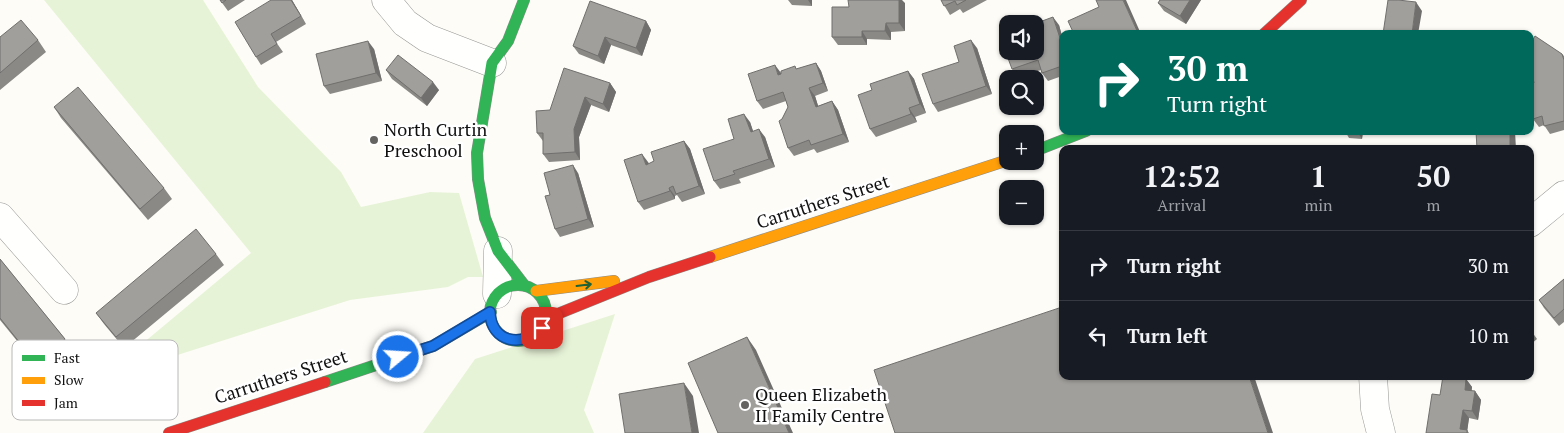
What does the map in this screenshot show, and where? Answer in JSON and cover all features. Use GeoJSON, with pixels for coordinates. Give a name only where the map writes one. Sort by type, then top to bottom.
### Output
{"type":"FeatureCollection","features":[{"type":"Feature","properties":{"kind":"main road"},"geometry":{"type":"LineString","coordinates":[[490,340],[508,339],[518,341],[527,339],[542,328],[545,319],[545,306],[542,298],[536,291],[524,285],[498,251],[485,218],[478,179],[477,153],[492,63],[508,42],[524,0]]}},
{"type":"Feature","properties":{"kind":"main road"},"geometry":{"type":"LineString","coordinates":[[1268,30],[1301,0]]}},
{"type":"Feature","properties":{"kind":"main road"},"geometry":{"type":"LineString","coordinates":[[1044,147],[1076,135]]}},
{"type":"Feature","properties":{"kind":"main road","name":"Carruthers Street"},"geometry":{"type":"LineString","coordinates":[[545,319],[649,277],[999,163]]}},
{"type":"Feature","properties":{"kind":"main road","name":"Carruthers Street"},"geometry":{"type":"LineString","coordinates":[[536,291],[649,277]]}},
{"type":"Feature","properties":{"kind":"main road"},"geometry":{"type":"LineString","coordinates":[[508,339],[496,329],[494,303],[505,288],[514,285],[524,285]]}},
{"type":"Feature","properties":{"kind":"main road","name":"Carruthers Street"},"geometry":{"type":"LineString","coordinates":[[433,346],[494,303]]}},
{"type":"Feature","properties":{"kind":"main road","name":"Carruthers Street"},"geometry":{"type":"LineString","coordinates":[[169,433],[433,346],[461,343]]}},
{"type":"Feature","properties":{"kind":"street"},"geometry":{"type":"LineString","coordinates":[[386,0],[405,23],[426,38],[492,63]]}},
{"type":"Feature","properties":{"kind":"street"},"geometry":{"type":"LineString","coordinates":[[1534,219],[1564,195]]}},
{"type":"Feature","properties":{"kind":"street"},"geometry":{"type":"LineString","coordinates":[[0,217],[64,290]]}},
{"type":"Feature","properties":{"kind":"street"},"geometry":{"type":"LineString","coordinates":[[494,303],[498,251]]}},
{"type":"Feature","properties":{"kind":"street"},"geometry":{"type":"LineString","coordinates":[[1373,380],[1375,410],[1381,433]]}},
{"type":"Feature","properties":{"kind":"green space"},"geometry":{"type":"Polygon","coordinates":[[[44,0],[203,0],[258,87],[341,172],[361,207],[430,192],[459,193],[483,277],[468,277],[448,287],[350,300],[178,355],[178,340],[147,340],[251,253],[44,0]]]}},
{"type":"Feature","properties":{"kind":"green space"},"geometry":{"type":"Polygon","coordinates":[[[615,314],[584,410],[594,433],[423,433],[475,359],[615,314]]]}},
{"type":"Feature","properties":{"kind":"building"},"geometry":{"type":"Polygon","coordinates":[[[271,0],[291,0],[301,16],[271,34],[277,44],[256,57],[235,22],[271,0]]]}},
{"type":"Feature","properties":{"kind":"building"},"geometry":{"type":"Polygon","coordinates":[[[848,0],[899,0],[899,23],[886,23],[885,31],[862,31],[862,37],[832,37],[832,7],[849,7],[848,0]]]}},
{"type":"Feature","properties":{"kind":"building"},"geometry":{"type":"Polygon","coordinates":[[[941,0],[966,0],[957,5],[955,1],[944,6],[941,0]]]}},
{"type":"Feature","properties":{"kind":"building"},"geometry":{"type":"Polygon","coordinates":[[[1096,0],[1123,0],[1137,30],[1072,30],[1068,21],[1099,7],[1096,0]]]}},
{"type":"Feature","properties":{"kind":"building"},"geometry":{"type":"Polygon","coordinates":[[[1160,0],[1190,0],[1180,16],[1158,3],[1160,0]]]}},
{"type":"Feature","properties":{"kind":"building"},"geometry":{"type":"Polygon","coordinates":[[[1388,0],[1416,2],[1412,30],[1384,30],[1388,0]]]}},
{"type":"Feature","properties":{"kind":"building"},"geometry":{"type":"Polygon","coordinates":[[[590,1],[646,21],[636,48],[605,37],[598,56],[573,46],[590,1]]]}},
{"type":"Feature","properties":{"kind":"building"},"geometry":{"type":"Polygon","coordinates":[[[1053,17],[1059,35],[1059,67],[1044,72],[1044,70],[1041,70],[1038,60],[1044,60],[1044,20],[1053,17]]]}},
{"type":"Feature","properties":{"kind":"building"},"geometry":{"type":"Polygon","coordinates":[[[21,20],[38,40],[0,73],[0,37],[21,20]]]}},
{"type":"Feature","properties":{"kind":"building"},"geometry":{"type":"Polygon","coordinates":[[[1535,36],[1562,54],[1564,60],[1564,121],[1544,126],[1542,116],[1534,119],[1535,36]]]}},
{"type":"Feature","properties":{"kind":"building"},"geometry":{"type":"Polygon","coordinates":[[[971,40],[986,86],[933,104],[922,74],[959,62],[954,46],[971,40]]]}},
{"type":"Feature","properties":{"kind":"building"},"geometry":{"type":"Polygon","coordinates":[[[368,41],[376,73],[324,86],[316,54],[368,41]]]}},
{"type":"Feature","properties":{"kind":"building"},"geometry":{"type":"Polygon","coordinates":[[[398,55],[433,82],[421,98],[386,70],[398,55]]]}},
{"type":"Feature","properties":{"kind":"building"},"geometry":{"type":"Polygon","coordinates":[[[1009,60],[1038,60],[1012,69],[1009,60]]]}},
{"type":"Feature","properties":{"kind":"building"},"geometry":{"type":"Polygon","coordinates":[[[816,63],[823,83],[809,88],[816,107],[832,101],[843,134],[811,145],[809,140],[788,148],[779,121],[788,107],[783,92],[757,101],[748,74],[775,65],[778,75],[781,74],[781,71],[795,66],[796,69],[816,63]]]}},
{"type":"Feature","properties":{"kind":"building"},"geometry":{"type":"Polygon","coordinates":[[[564,68],[610,83],[603,104],[585,97],[574,129],[575,152],[543,154],[543,133],[537,133],[536,111],[550,110],[564,68]]]}},
{"type":"Feature","properties":{"kind":"building"},"geometry":{"type":"Polygon","coordinates":[[[908,71],[920,104],[909,108],[911,114],[870,129],[858,95],[872,90],[870,84],[908,71]]]}},
{"type":"Feature","properties":{"kind":"building"},"geometry":{"type":"Polygon","coordinates":[[[78,87],[164,188],[140,209],[54,107],[78,87]]]}},
{"type":"Feature","properties":{"kind":"building"},"geometry":{"type":"Polygon","coordinates":[[[744,114],[751,132],[759,129],[769,159],[733,171],[735,174],[714,181],[703,149],[734,139],[728,119],[744,114]]]}},
{"type":"Feature","properties":{"kind":"building"},"geometry":{"type":"Polygon","coordinates":[[[1476,135],[1510,135],[1510,145],[1477,145],[1476,135]]]}},
{"type":"Feature","properties":{"kind":"building"},"geometry":{"type":"Polygon","coordinates":[[[684,141],[699,186],[676,194],[673,186],[669,188],[670,191],[638,202],[624,160],[642,154],[646,165],[654,161],[651,152],[684,141]]]}},
{"type":"Feature","properties":{"kind":"building"},"geometry":{"type":"Polygon","coordinates":[[[573,165],[588,219],[555,229],[545,196],[550,195],[544,173],[573,165]]]}},
{"type":"Feature","properties":{"kind":"building"},"geometry":{"type":"Polygon","coordinates":[[[196,229],[216,254],[116,337],[96,313],[196,229]]]}},
{"type":"Feature","properties":{"kind":"building"},"geometry":{"type":"Polygon","coordinates":[[[0,259],[65,339],[18,340],[0,318],[0,259]]]}},
{"type":"Feature","properties":{"kind":"building"},"geometry":{"type":"Polygon","coordinates":[[[1564,279],[1564,309],[1554,318],[1539,300],[1564,279]]]}},
{"type":"Feature","properties":{"kind":"building"},"geometry":{"type":"Polygon","coordinates":[[[1059,308],[1059,380],[1250,380],[1268,433],[895,433],[874,370],[1059,308]]]}},
{"type":"Feature","properties":{"kind":"building","name":"Queen Elizabeth II Family Centre"},"geometry":{"type":"Polygon","coordinates":[[[747,337],[789,433],[718,433],[688,363],[747,337]]]}},
{"type":"Feature","properties":{"kind":"building"},"geometry":{"type":"Polygon","coordinates":[[[1442,380],[1466,380],[1465,390],[1475,391],[1472,411],[1463,410],[1460,429],[1467,430],[1467,433],[1426,433],[1432,394],[1440,395],[1442,380]]]}},
{"type":"Feature","properties":{"kind":"building"},"geometry":{"type":"Polygon","coordinates":[[[684,383],[692,433],[625,433],[619,394],[684,383]]]}},
{"type":"Feature","properties":{"kind":"traffic: fast"},"geometry":{"type":"LineString","coordinates":[[524,0],[508,41],[492,63],[477,153],[478,179],[485,218],[498,251],[524,285]]}},
{"type":"Feature","properties":{"kind":"traffic: fast"},"geometry":{"type":"LineString","coordinates":[[1044,147],[1076,135]]}},
{"type":"Feature","properties":{"kind":"traffic: fast"},"geometry":{"type":"LineString","coordinates":[[518,285],[538,293],[546,313],[538,333],[518,341],[498,333],[490,313],[498,293],[518,285]]}},
{"type":"Feature","properties":{"kind":"traffic: fast"},"geometry":{"type":"LineString","coordinates":[[325,382],[433,346],[491,312]]}},
{"type":"Feature","properties":{"kind":"traffic: slow"},"geometry":{"type":"LineString","coordinates":[[710,257],[999,163]]}},
{"type":"Feature","properties":{"kind":"traffic: slow"},"geometry":{"type":"LineString","coordinates":[[536,291],[614,281]]}},
{"type":"Feature","properties":{"kind":"traffic: jam"},"geometry":{"type":"LineString","coordinates":[[1268,30],[1301,0]]}},
{"type":"Feature","properties":{"kind":"traffic: jam"},"geometry":{"type":"LineString","coordinates":[[545,319],[649,277],[710,257]]}},
{"type":"Feature","properties":{"kind":"traffic: jam"},"geometry":{"type":"LineString","coordinates":[[169,433],[325,382]]}},
{"type":"Feature","properties":{"kind":"place","name":"North Curtin Preschool"},"geometry":{"type":"Point","coordinates":[374,140]}},
{"type":"Feature","properties":{"kind":"place","name":"Queen Elizabeth II Family Centre"},"geometry":{"type":"Point","coordinates":[745,405]}},
{"type":"Feature","properties":{"kind":"route"},"geometry":{"type":"LineString","coordinates":[[398,357],[433,346],[490,312],[496,329],[508,339],[518,341],[527,339],[542,328]]}}]}
